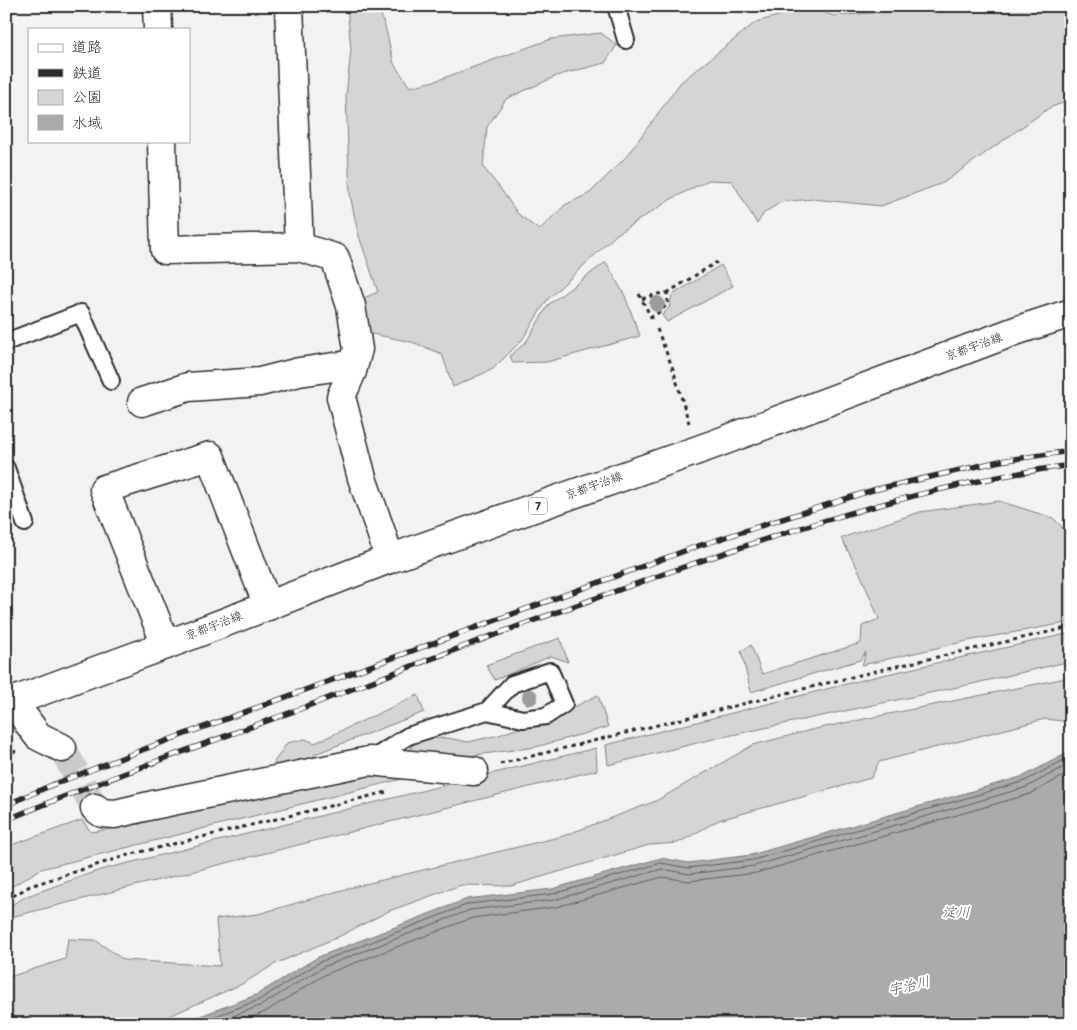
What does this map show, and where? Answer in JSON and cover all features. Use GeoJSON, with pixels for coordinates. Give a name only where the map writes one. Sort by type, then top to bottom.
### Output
{"type":"FeatureCollection","features":[{"type":"Feature","properties":{"kind":"street"},"geometry":{"type":"LineString","coordinates":[[158,6],[158,28]]}},
{"type":"Feature","properties":{"kind":"street"},"geometry":{"type":"LineString","coordinates":[[289,6],[299,247]]}},
{"type":"Feature","properties":{"kind":"street"},"geometry":{"type":"LineString","coordinates":[[162,142],[165,250],[299,247],[335,258],[351,306],[358,349],[352,371],[341,397],[362,478],[389,559]]}},
{"type":"Feature","properties":{"kind":"street","name":"京都宇治線"},"geometry":{"type":"LineString","coordinates":[[10,703],[389,559],[712,445],[1009,334],[1071,314]]}},
{"type":"Feature","properties":{"kind":"street"},"geometry":{"type":"LineString","coordinates":[[142,402],[188,387],[260,382],[299,372],[341,366],[352,371]]}},
{"type":"Feature","properties":{"kind":"street"},"geometry":{"type":"LineString","coordinates":[[166,645],[104,489],[210,456],[268,606]]}},
{"type":"Feature","properties":{"kind":"street"},"geometry":{"type":"LineString","coordinates":[[10,703],[38,736],[62,748]]}},
{"type":"Feature","properties":{"kind":"street"},"geometry":{"type":"LineString","coordinates":[[95,808],[102,813],[115,814],[369,761],[474,771]]}},
{"type":"Feature","properties":{"kind":"lane"},"geometry":{"type":"LineString","coordinates":[[616,6],[626,40]]}},
{"type":"Feature","properties":{"kind":"lane"},"geometry":{"type":"LineString","coordinates":[[6,342],[81,313],[111,381]]}},
{"type":"Feature","properties":{"kind":"lane"},"geometry":{"type":"LineString","coordinates":[[6,468],[25,523]]}},
{"type":"Feature","properties":{"kind":"lane"},"geometry":{"type":"LineString","coordinates":[[369,761],[408,736],[487,711]]}},
{"type":"Feature","properties":{"kind":"path"},"geometry":{"type":"LineString","coordinates":[[642,299],[668,293],[717,262]]}},
{"type":"Feature","properties":{"kind":"path"},"geometry":{"type":"LineString","coordinates":[[639,294],[652,319],[668,304],[668,293]]}},
{"type":"Feature","properties":{"kind":"path"},"geometry":{"type":"LineString","coordinates":[[657,329],[673,369],[689,424]]}},
{"type":"Feature","properties":{"kind":"path"},"geometry":{"type":"LineString","coordinates":[[474,771],[884,669],[1071,628]]}},
{"type":"Feature","properties":{"kind":"path"},"geometry":{"type":"LineString","coordinates":[[6,900],[30,886],[128,855],[387,792]]}},
{"type":"Feature","properties":{"kind":"green space"},"geometry":{"type":"Polygon","coordinates":[[[347,6],[378,6],[394,64],[410,87],[438,80],[551,39],[601,33],[617,45],[605,63],[559,75],[506,99],[487,127],[483,167],[518,214],[539,230],[565,205],[590,193],[626,157],[681,82],[756,22],[806,8],[834,16],[871,13],[891,6],[1071,6],[1071,100],[1049,108],[943,183],[881,206],[813,199],[781,202],[764,213],[757,224],[732,181],[709,180],[673,198],[617,234],[547,300],[522,340],[493,369],[453,387],[442,354],[412,342],[367,333],[359,300],[378,292],[358,233],[350,195],[346,96],[351,50],[347,6]]]}},
{"type":"Feature","properties":{"kind":"green space"},"geometry":{"type":"Polygon","coordinates":[[[606,262],[625,296],[640,336],[547,362],[513,363],[510,356],[526,342],[549,304],[606,262]]]}},
{"type":"Feature","properties":{"kind":"green space"},"geometry":{"type":"Polygon","coordinates":[[[721,265],[733,286],[667,322],[662,315],[669,308],[672,295],[721,265]]]}},
{"type":"Feature","properties":{"kind":"green space"},"geometry":{"type":"Polygon","coordinates":[[[999,501],[1053,518],[1062,528],[1071,530],[1071,622],[967,641],[862,665],[866,652],[860,660],[751,692],[741,651],[751,645],[762,674],[861,643],[862,626],[879,619],[860,573],[841,538],[920,512],[999,501]]]}},
{"type":"Feature","properties":{"kind":"green space"},"geometry":{"type":"Polygon","coordinates":[[[1071,633],[1071,661],[713,739],[608,765],[606,745],[874,677],[1071,633]]]}},
{"type":"Feature","properties":{"kind":"green space"},"geometry":{"type":"Polygon","coordinates":[[[560,638],[568,662],[551,656],[495,680],[486,665],[560,638]]]}},
{"type":"Feature","properties":{"kind":"green space"},"geometry":{"type":"Polygon","coordinates":[[[1071,677],[1071,722],[1045,719],[879,762],[871,778],[719,820],[678,843],[649,845],[511,886],[461,885],[389,911],[338,937],[275,964],[242,984],[151,1024],[6,1024],[6,978],[65,959],[68,939],[95,940],[124,960],[220,966],[216,919],[258,914],[349,888],[563,836],[656,801],[753,745],[815,729],[1071,677]]]}},
{"type":"Feature","properties":{"kind":"green space"},"geometry":{"type":"Polygon","coordinates":[[[418,695],[424,712],[315,754],[308,764],[281,771],[274,762],[287,743],[305,739],[315,743],[418,695]]]}},
{"type":"Feature","properties":{"kind":"green space"},"geometry":{"type":"Polygon","coordinates":[[[598,695],[608,727],[536,747],[468,756],[406,754],[418,739],[448,738],[468,742],[499,735],[566,711],[598,695]]]}},
{"type":"Feature","properties":{"kind":"green space"},"geometry":{"type":"Polygon","coordinates":[[[596,748],[597,770],[15,916],[6,920],[6,908],[27,896],[100,870],[596,748]]]}},
{"type":"Feature","properties":{"kind":"green space"},"geometry":{"type":"Polygon","coordinates":[[[348,772],[426,773],[41,869],[6,890],[6,847],[82,820],[91,832],[140,824],[206,799],[348,772]]]}},
{"type":"Feature","properties":{"kind":"water","name":"淀川"},"geometry":{"type":"Polygon","coordinates":[[[1071,751],[1071,1023],[179,1024],[256,995],[318,957],[467,899],[552,889],[661,858],[688,863],[751,855],[1024,776],[1071,751]]]}},
{"type":"Feature","properties":{"kind":"tunnel"},"geometry":{"type":"LineString","coordinates":[[62,748],[95,808]]}},
{"type":"Feature","properties":{"kind":"railway"},"geometry":{"type":"LineString","coordinates":[[6,805],[155,745],[698,546],[873,490],[1000,461],[1071,451]]}},
{"type":"Feature","properties":{"kind":"railway"},"geometry":{"type":"LineString","coordinates":[[6,820],[114,777],[505,631],[732,550],[866,509],[934,491],[1002,476],[1071,465]]}},
{"type":"Feature","properties":{"kind":"water label","name":"宇治川"},"geometry":{"type":"Point","coordinates":[909,986]}}]}
